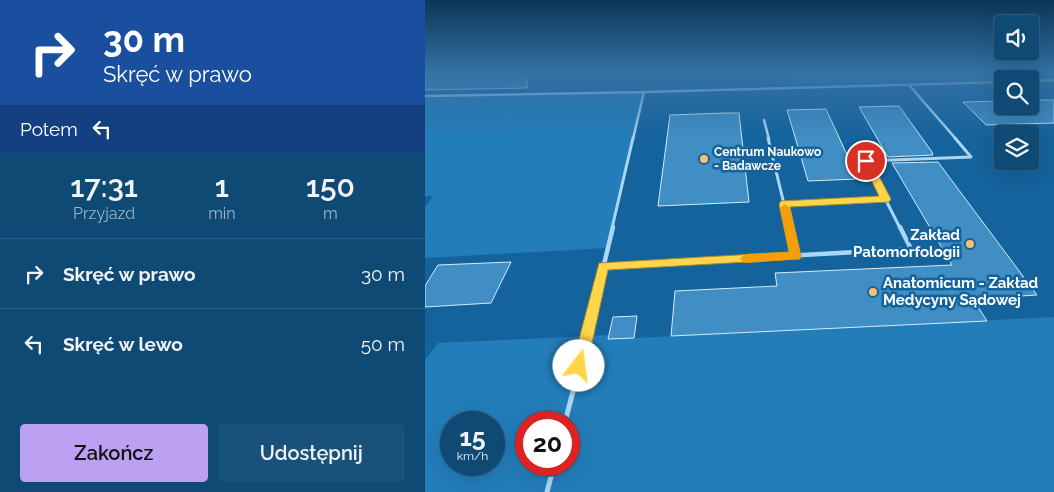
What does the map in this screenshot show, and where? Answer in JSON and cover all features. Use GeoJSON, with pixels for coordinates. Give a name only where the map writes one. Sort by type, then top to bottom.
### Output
{"type":"FeatureCollection","features":[{"type":"Feature","properties":{"kind":"lane"},"geometry":{"type":"LineString","coordinates":[[425,96],[537,94]]}},
{"type":"Feature","properties":{"kind":"lane"},"geometry":{"type":"LineString","coordinates":[[568,411],[644,94]]}},
{"type":"Feature","properties":{"kind":"lane"},"geometry":{"type":"LineString","coordinates":[[603,266],[911,249],[866,161],[971,157],[917,94]]}},
{"type":"Feature","properties":{"kind":"lane"},"geometry":{"type":"LineString","coordinates":[[764,120],[795,256]]}},
{"type":"Feature","properties":{"kind":"lane"},"geometry":{"type":"LineString","coordinates":[[784,204],[886,199]]}},
{"type":"Feature","properties":{"kind":"lane"},"geometry":{"type":"LineString","coordinates":[[547,492],[551,476]]}},
{"type":"Feature","properties":{"kind":"shaded area"},"geometry":{"type":"Polygon","coordinates":[[[644,94],[607,248],[425,258],[425,207],[433,196],[425,196],[425,96],[644,94]]]}},
{"type":"Feature","properties":{"kind":"shaded area"},"geometry":{"type":"Polygon","coordinates":[[[1054,317],[1054,492],[425,492],[425,360],[438,343],[609,335],[634,338],[1054,317]]]}},
{"type":"Feature","properties":{"kind":"building"},"geometry":{"type":"Polygon","coordinates":[[[1039,100],[1054,100],[1054,123],[986,125],[963,102],[994,101],[994,115],[1039,115],[1039,100]]]}},
{"type":"Feature","properties":{"kind":"building"},"geometry":{"type":"Polygon","coordinates":[[[899,106],[933,155],[888,157],[859,107],[899,106]]]}},
{"type":"Feature","properties":{"kind":"building"},"geometry":{"type":"Polygon","coordinates":[[[826,109],[858,179],[808,181],[787,110],[826,109]]]}},
{"type":"Feature","properties":{"kind":"building","name":"Centrum Naukowo - Badawcze"},"geometry":{"type":"Polygon","coordinates":[[[739,113],[749,202],[658,206],[670,115],[739,113]]]}},
{"type":"Feature","properties":{"kind":"building"},"geometry":{"type":"Polygon","coordinates":[[[938,162],[1037,295],[973,299],[987,321],[671,336],[675,291],[777,286],[775,273],[952,265],[892,163],[938,162]]]}},
{"type":"Feature","properties":{"kind":"building"},"geometry":{"type":"Polygon","coordinates":[[[511,262],[491,303],[425,307],[425,286],[438,265],[511,262]]]}},
{"type":"Feature","properties":{"kind":"building"},"geometry":{"type":"Polygon","coordinates":[[[637,316],[634,338],[608,339],[613,317],[637,316]]]}},
{"type":"Feature","properties":{"kind":"slow traffic"},"geometry":{"type":"LineString","coordinates":[[746,258],[795,256],[785,208]]}},
{"type":"Feature","properties":{"kind":"place","name":"Centrum Naukowo - Badawcze"},"geometry":{"type":"Point","coordinates":[704,159]}},
{"type":"Feature","properties":{"kind":"place","name":"Zakład Patomorfologii"},"geometry":{"type":"Point","coordinates":[970,244]}},
{"type":"Feature","properties":{"kind":"place","name":"Anatomicum - Zakład Medycyny Sądowej"},"geometry":{"type":"Point","coordinates":[873,292]}},
{"type":"Feature","properties":{"kind":"route"},"geometry":{"type":"LineString","coordinates":[[579,366],[603,266],[795,256],[784,204],[886,199],[866,161]]}}]}
